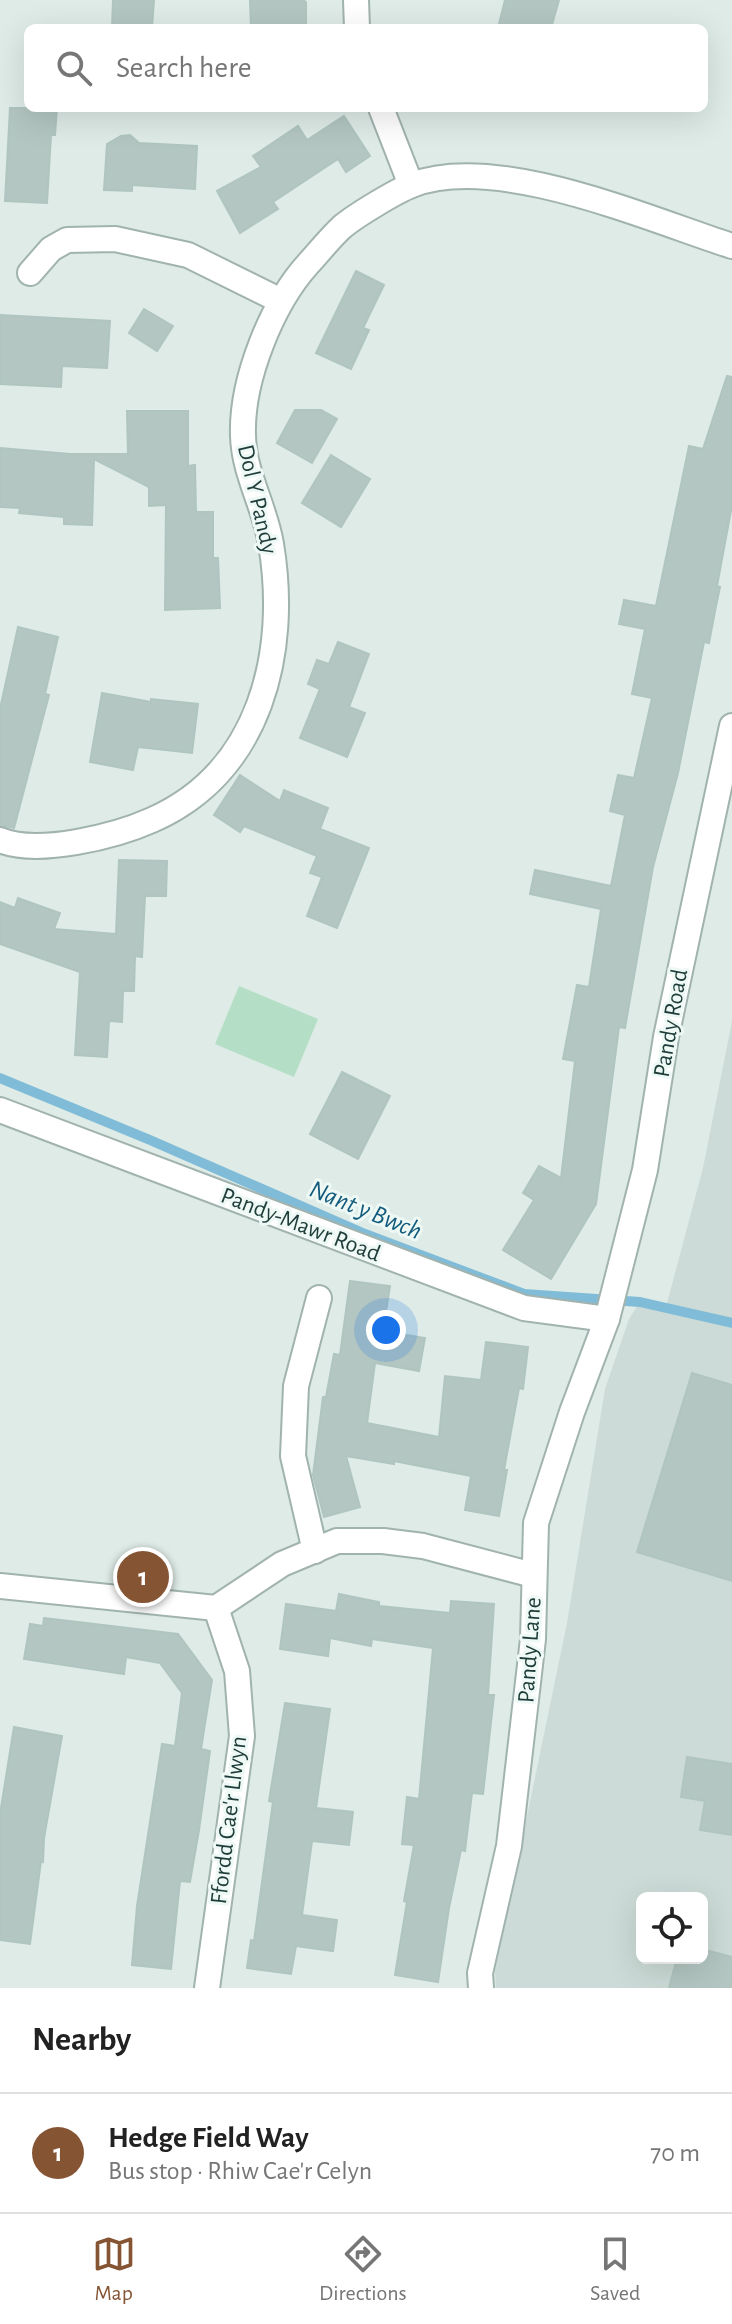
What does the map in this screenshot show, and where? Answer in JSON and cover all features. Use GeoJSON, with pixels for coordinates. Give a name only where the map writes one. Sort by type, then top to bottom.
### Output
{"type":"FeatureCollection","features":[{"type":"Feature","properties":{"kind":"street"},"geometry":{"type":"LineString","coordinates":[[356,0],[357,24]]}},
{"type":"Feature","properties":{"kind":"street"},"geometry":{"type":"LineString","coordinates":[[383,112],[411,185]]}},
{"type":"Feature","properties":{"kind":"street","name":"Dol Y Pandy"},"geometry":{"type":"LineString","coordinates":[[0,840],[46,845],[85,841],[127,831],[172,811],[206,786],[239,747],[261,704],[275,643],[276,590],[270,541],[250,478],[243,435],[249,387],[265,332],[281,301],[293,281],[344,226],[411,185],[447,177],[481,176],[520,180],[578,195],[732,246]]}},
{"type":"Feature","properties":{"kind":"street"},"geometry":{"type":"LineString","coordinates":[[30,273],[51,249],[67,240],[115,239],[188,255],[281,301]]}},
{"type":"Feature","properties":{"kind":"street","name":"Pandy Road"},"geometry":{"type":"LineString","coordinates":[[607,1319],[645,1170],[666,1037],[732,726]]}},
{"type":"Feature","properties":{"kind":"street","name":"Pandy-Mawr Road"},"geometry":{"type":"LineString","coordinates":[[0,1110],[524,1308],[607,1319]]}},
{"type":"Feature","properties":{"kind":"street"},"geometry":{"type":"LineString","coordinates":[[315,1551],[293,1456],[296,1386],[319,1298]]}},
{"type":"Feature","properties":{"kind":"street","name":"Pandy Lane"},"geometry":{"type":"LineString","coordinates":[[481,1988],[480,1973],[509,1846],[533,1639],[536,1523],[572,1412],[607,1319]]}},
{"type":"Feature","properties":{"kind":"street"},"geometry":{"type":"LineString","coordinates":[[0,1586],[216,1608],[282,1564],[337,1541],[383,1541],[423,1546],[533,1575]]}},
{"type":"Feature","properties":{"kind":"street","name":"Ffordd Cae'r Llwyn"},"geometry":{"type":"LineString","coordinates":[[207,1988],[242,1736],[237,1671],[216,1608]]}},
{"type":"Feature","properties":{"kind":"shaded area"},"geometry":{"type":"Polygon","coordinates":[[[732,1021],[732,1988],[496,1988],[495,1971],[567,1623],[605,1389],[629,1319],[640,1302],[666,1307],[703,1168],[732,1021]]]}},
{"type":"Feature","properties":{"kind":"green space"},"geometry":{"type":"Polygon","coordinates":[[[239,986],[318,1019],[294,1077],[215,1044],[239,986]]]}},
{"type":"Feature","properties":{"kind":"building"},"geometry":{"type":"Polygon","coordinates":[[[113,0],[154,0],[152,24],[112,24],[113,0]]]}},
{"type":"Feature","properties":{"kind":"building"},"geometry":{"type":"Polygon","coordinates":[[[250,0],[306,2],[306,24],[251,24],[250,0]]]}},
{"type":"Feature","properties":{"kind":"building"},"geometry":{"type":"Polygon","coordinates":[[[505,0],[559,0],[552,24],[499,24],[505,0]]]}},
{"type":"Feature","properties":{"kind":"building"},"geometry":{"type":"Polygon","coordinates":[[[10,108],[24,108],[24,112],[57,112],[55,135],[51,135],[47,203],[5,201],[10,108]]]}},
{"type":"Feature","properties":{"kind":"building"},"geometry":{"type":"Polygon","coordinates":[[[344,116],[370,156],[346,172],[338,159],[273,202],[278,209],[240,233],[217,191],[261,167],[253,156],[298,126],[307,140],[344,116]]]}},
{"type":"Feature","properties":{"kind":"building"},"geometry":{"type":"Polygon","coordinates":[[[130,135],[139,143],[197,146],[195,189],[132,185],[132,191],[104,190],[107,144],[130,135]]]}},
{"type":"Feature","properties":{"kind":"building"},"geometry":{"type":"Polygon","coordinates":[[[356,271],[384,285],[363,328],[369,330],[351,369],[316,353],[356,271]]]}},
{"type":"Feature","properties":{"kind":"building"},"geometry":{"type":"Polygon","coordinates":[[[144,309],[173,326],[157,351],[129,333],[144,309]]]}},
{"type":"Feature","properties":{"kind":"building"},"geometry":{"type":"Polygon","coordinates":[[[0,315],[110,321],[107,368],[62,366],[61,387],[0,384],[0,315]]]}},
{"type":"Feature","properties":{"kind":"building"},"geometry":{"type":"Polygon","coordinates":[[[727,376],[732,377],[732,505],[717,586],[720,587],[709,643],[704,642],[678,773],[653,867],[625,1028],[619,1027],[596,1204],[551,1279],[503,1250],[534,1200],[523,1193],[539,1166],[561,1178],[575,1061],[563,1059],[577,985],[589,987],[601,909],[530,894],[535,870],[611,886],[625,815],[610,811],[618,775],[634,778],[652,698],[632,694],[645,629],[619,624],[624,600],[656,606],[689,446],[703,449],[727,376]]]}},
{"type":"Feature","properties":{"kind":"building"},"geometry":{"type":"Polygon","coordinates":[[[295,410],[321,410],[337,419],[312,463],[277,443],[295,410]]]}},
{"type":"Feature","properties":{"kind":"building"},"geometry":{"type":"Polygon","coordinates":[[[127,411],[188,411],[188,466],[195,465],[196,512],[213,512],[213,558],[218,558],[220,608],[165,610],[166,505],[149,506],[149,487],[94,459],[92,525],[64,524],[64,517],[19,513],[20,508],[0,507],[0,448],[70,454],[128,454],[127,411]]]}},
{"type":"Feature","properties":{"kind":"building"},"geometry":{"type":"Polygon","coordinates":[[[331,455],[370,479],[341,527],[302,503],[331,455]]]}},
{"type":"Feature","properties":{"kind":"building"},"geometry":{"type":"Polygon","coordinates":[[[18,627],[58,637],[45,694],[49,695],[14,828],[0,825],[0,709],[18,627]]]}},
{"type":"Feature","properties":{"kind":"building"},"geometry":{"type":"Polygon","coordinates":[[[338,642],[369,654],[349,707],[365,713],[347,757],[300,738],[320,689],[308,684],[317,660],[329,664],[338,642]]]}},
{"type":"Feature","properties":{"kind":"building"},"geometry":{"type":"Polygon","coordinates":[[[102,693],[151,702],[151,699],[198,704],[192,753],[138,747],[133,770],[90,762],[102,693]]]}},
{"type":"Feature","properties":{"kind":"building"},"geometry":{"type":"Polygon","coordinates":[[[240,775],[280,801],[284,790],[328,808],[320,829],[369,848],[337,928],[307,916],[322,877],[310,873],[317,856],[244,826],[240,832],[214,815],[240,775]]]}},
{"type":"Feature","properties":{"kind":"building"},"geometry":{"type":"Polygon","coordinates":[[[119,860],[167,861],[166,896],[145,896],[142,957],[135,956],[134,991],[123,991],[122,1022],[109,1021],[107,1057],[75,1055],[80,972],[0,944],[0,902],[15,908],[18,898],[60,913],[54,929],[116,934],[119,860]]]}},
{"type":"Feature","properties":{"kind":"building"},"geometry":{"type":"Polygon","coordinates":[[[342,1072],[390,1096],[358,1159],[310,1134],[342,1072]]]}},
{"type":"Feature","properties":{"kind":"building"},"geometry":{"type":"Polygon","coordinates":[[[350,1281],[390,1286],[383,1331],[425,1338],[419,1371],[375,1363],[367,1423],[439,1437],[445,1376],[481,1380],[486,1342],[528,1347],[523,1389],[519,1388],[504,1470],[507,1470],[499,1516],[465,1510],[471,1476],[394,1461],[394,1464],[346,1456],[360,1507],[324,1517],[313,1475],[323,1397],[326,1397],[334,1354],[340,1355],[350,1281]]]}},
{"type":"Feature","properties":{"kind":"building"},"geometry":{"type":"Polygon","coordinates":[[[692,1373],[732,1385],[732,1581],[637,1552],[692,1373]]]}},
{"type":"Feature","properties":{"kind":"building"},"geometry":{"type":"Polygon","coordinates":[[[339,1594],[379,1602],[379,1606],[450,1613],[451,1601],[494,1604],[488,1695],[494,1695],[483,1794],[472,1793],[465,1851],[461,1850],[449,1908],[438,1982],[395,1975],[414,1845],[402,1844],[407,1797],[419,1799],[433,1648],[372,1639],[371,1646],[330,1638],[328,1656],[280,1649],[286,1604],[336,1611],[339,1594]]]}},
{"type":"Feature","properties":{"kind":"building"},"geometry":{"type":"Polygon","coordinates":[[[44,1618],[178,1634],[212,1680],[201,1749],[210,1751],[199,1830],[190,1882],[180,1881],[171,1969],[132,1965],[137,1906],[162,1744],[175,1746],[182,1693],[160,1663],[126,1657],[124,1674],[24,1659],[30,1624],[43,1626],[44,1618]]]}},
{"type":"Feature","properties":{"kind":"building"},"geometry":{"type":"Polygon","coordinates":[[[285,1703],[330,1709],[316,1808],[353,1812],[349,1845],[312,1841],[302,1915],[337,1920],[333,1951],[296,1946],[291,1974],[247,1968],[251,1940],[254,1941],[273,1802],[269,1801],[285,1703]]]}},
{"type":"Feature","properties":{"kind":"building"},"geometry":{"type":"Polygon","coordinates":[[[14,1727],[62,1736],[30,1944],[0,1940],[0,1814],[14,1727]]]}},
{"type":"Feature","properties":{"kind":"building"},"geometry":{"type":"Polygon","coordinates":[[[687,1757],[732,1764],[732,1835],[700,1830],[705,1801],[681,1797],[687,1757]]]}},
{"type":"Feature","properties":{"kind":"building"},"geometry":{"type":"Polygon","coordinates":[[[708,1951],[732,1957],[732,1988],[669,1988],[675,1964],[708,1964],[708,1951]]]}},
{"type":"Feature","properties":{"kind":"waterway","name":"Nant y Bwch"},"geometry":{"type":"LineString","coordinates":[[0,1078],[365,1234],[524,1294],[640,1302],[732,1323]]}},
{"type":"Feature","properties":{"kind":"place","name":"Hedge Field Way"},"geometry":{"type":"Point","coordinates":[143,1577]}}]}
